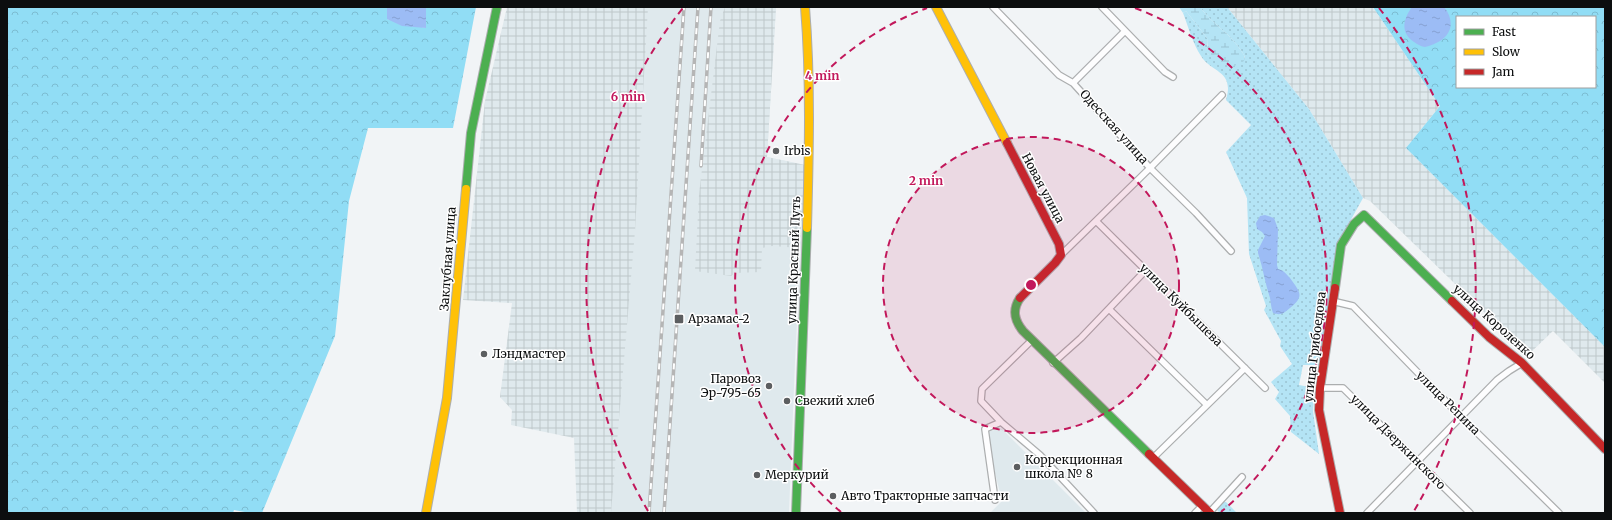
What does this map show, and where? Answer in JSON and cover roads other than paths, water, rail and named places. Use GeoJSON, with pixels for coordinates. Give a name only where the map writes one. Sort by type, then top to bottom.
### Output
{"type":"FeatureCollection","features":[{"type":"Feature","properties":{"kind":"main road","name":"Заклубная улица"},"geometry":{"type":"LineString","coordinates":[[426,513],[447,398],[471,132],[498,7]]}},
{"type":"Feature","properties":{"kind":"main road","name":"улица Красный Путь"},"geometry":{"type":"LineString","coordinates":[[796,513],[804,329],[809,160],[809,53],[805,7]]}},
{"type":"Feature","properties":{"kind":"main road","name":"Новая улица"},"geometry":{"type":"LineString","coordinates":[[936,7],[1059,244],[1062,255]]}},
{"type":"Feature","properties":{"kind":"main road","name":"улица Грибоедова"},"geometry":{"type":"LineString","coordinates":[[1340,513],[1319,410],[1320,388],[1341,245],[1354,224],[1364,215]]}},
{"type":"Feature","properties":{"kind":"main road","name":"улица Короленко"},"geometry":{"type":"LineString","coordinates":[[1364,215],[1489,337],[1522,363],[1605,449]]}},
{"type":"Feature","properties":{"kind":"main road"},"geometry":{"type":"LineString","coordinates":[[1062,255],[1054,265],[1017,301],[1014,311],[1016,323],[1031,341],[1053,363],[1210,513]]}},
{"type":"Feature","properties":{"kind":"street","name":"Одесская улица"},"geometry":{"type":"LineString","coordinates":[[993,7],[1059,74],[1073,83],[1150,168],[1196,213],[1231,251]]}},
{"type":"Feature","properties":{"kind":"street"},"geometry":{"type":"LineString","coordinates":[[1102,7],[1165,72],[1173,77]]}},
{"type":"Feature","properties":{"kind":"street"},"geometry":{"type":"LineString","coordinates":[[1073,83],[1125,31]]}},
{"type":"Feature","properties":{"kind":"street"},"geometry":{"type":"LineString","coordinates":[[1062,255],[1222,95]]}},
{"type":"Feature","properties":{"kind":"street","name":"улица Куйбышева"},"geometry":{"type":"LineString","coordinates":[[1096,222],[1265,388]]}},
{"type":"Feature","properties":{"kind":"street"},"geometry":{"type":"LineString","coordinates":[[1053,363],[1081,338],[1146,270]]}},
{"type":"Feature","properties":{"kind":"street","name":"улица Репина"},"geometry":{"type":"LineString","coordinates":[[1332,301],[1352,306],[1461,417],[1559,513]]}},
{"type":"Feature","properties":{"kind":"street"},"geometry":{"type":"LineString","coordinates":[[1109,309],[1207,405]]}},
{"type":"Feature","properties":{"kind":"street"},"geometry":{"type":"LineString","coordinates":[[1031,341],[982,389],[981,401],[1001,422],[1040,455],[1094,513]]}},
{"type":"Feature","properties":{"kind":"street"},"geometry":{"type":"LineString","coordinates":[[1368,513],[1497,380],[1522,363]]}},
{"type":"Feature","properties":{"kind":"street"},"geometry":{"type":"LineString","coordinates":[[1153,458],[1245,368]]}},
{"type":"Feature","properties":{"kind":"street","name":"улица Дзержинского"},"geometry":{"type":"LineString","coordinates":[[1320,388],[1343,388],[1470,513]]}},
{"type":"Feature","properties":{"kind":"street"},"geometry":{"type":"LineString","coordinates":[[995,500],[985,429],[1001,422]]}},
{"type":"Feature","properties":{"kind":"street"},"geometry":{"type":"LineString","coordinates":[[1210,513],[1242,477]]}},
{"type":"Feature","properties":{"kind":"street"},"geometry":{"type":"LineString","coordinates":[[1195,513],[1203,505]]}},
{"type":"Feature","properties":{"kind":"water"},"geometry":{"type":"Polygon","coordinates":[[[387,7],[426,7],[426,28],[402,26],[387,19],[387,7]]]}},
{"type":"Feature","properties":{"kind":"water"},"geometry":{"type":"Polygon","coordinates":[[[1412,7],[1444,7],[1451,21],[1448,34],[1440,41],[1425,47],[1414,42],[1407,34],[1404,26],[1412,7]]]}},
{"type":"Feature","properties":{"kind":"water"},"geometry":{"type":"Polygon","coordinates":[[[1265,215],[1274,218],[1278,229],[1278,269],[1284,271],[1290,278],[1299,294],[1298,300],[1295,304],[1282,314],[1273,313],[1258,253],[1265,236],[1257,229],[1256,223],[1260,216],[1265,215]]]}},
{"type":"Feature","properties":{"kind":"railway"},"geometry":{"type":"LineString","coordinates":[[649,513],[684,7]]}},
{"type":"Feature","properties":{"kind":"railway"},"geometry":{"type":"LineString","coordinates":[[664,513],[698,7]]}},
{"type":"Feature","properties":{"kind":"railway"},"geometry":{"type":"LineString","coordinates":[[701,166],[711,7]]}},
{"type":"Feature","properties":{"kind":"place","name":"Irbis"},"geometry":{"type":"Point","coordinates":[776,151]}},
{"type":"Feature","properties":{"kind":"place","name":"Арзамас-2"},"geometry":{"type":"Point","coordinates":[679,319]}},
{"type":"Feature","properties":{"kind":"place","name":"Лэндмастер"},"geometry":{"type":"Point","coordinates":[484,354]}},
{"type":"Feature","properties":{"kind":"place","name":"Паровоз Эр-795-65"},"geometry":{"type":"Point","coordinates":[769,386]}},
{"type":"Feature","properties":{"kind":"place","name":"Свежий хлеб"},"geometry":{"type":"Point","coordinates":[787,401]}},
{"type":"Feature","properties":{"kind":"place","name":"Коррекционная школа № 8"},"geometry":{"type":"Point","coordinates":[1017,467]}},
{"type":"Feature","properties":{"kind":"place","name":"Меркурий"},"geometry":{"type":"Point","coordinates":[757,475]}},
{"type":"Feature","properties":{"kind":"place","name":"Авто Тракторные запчасти"},"geometry":{"type":"Point","coordinates":[833,496]}}]}
